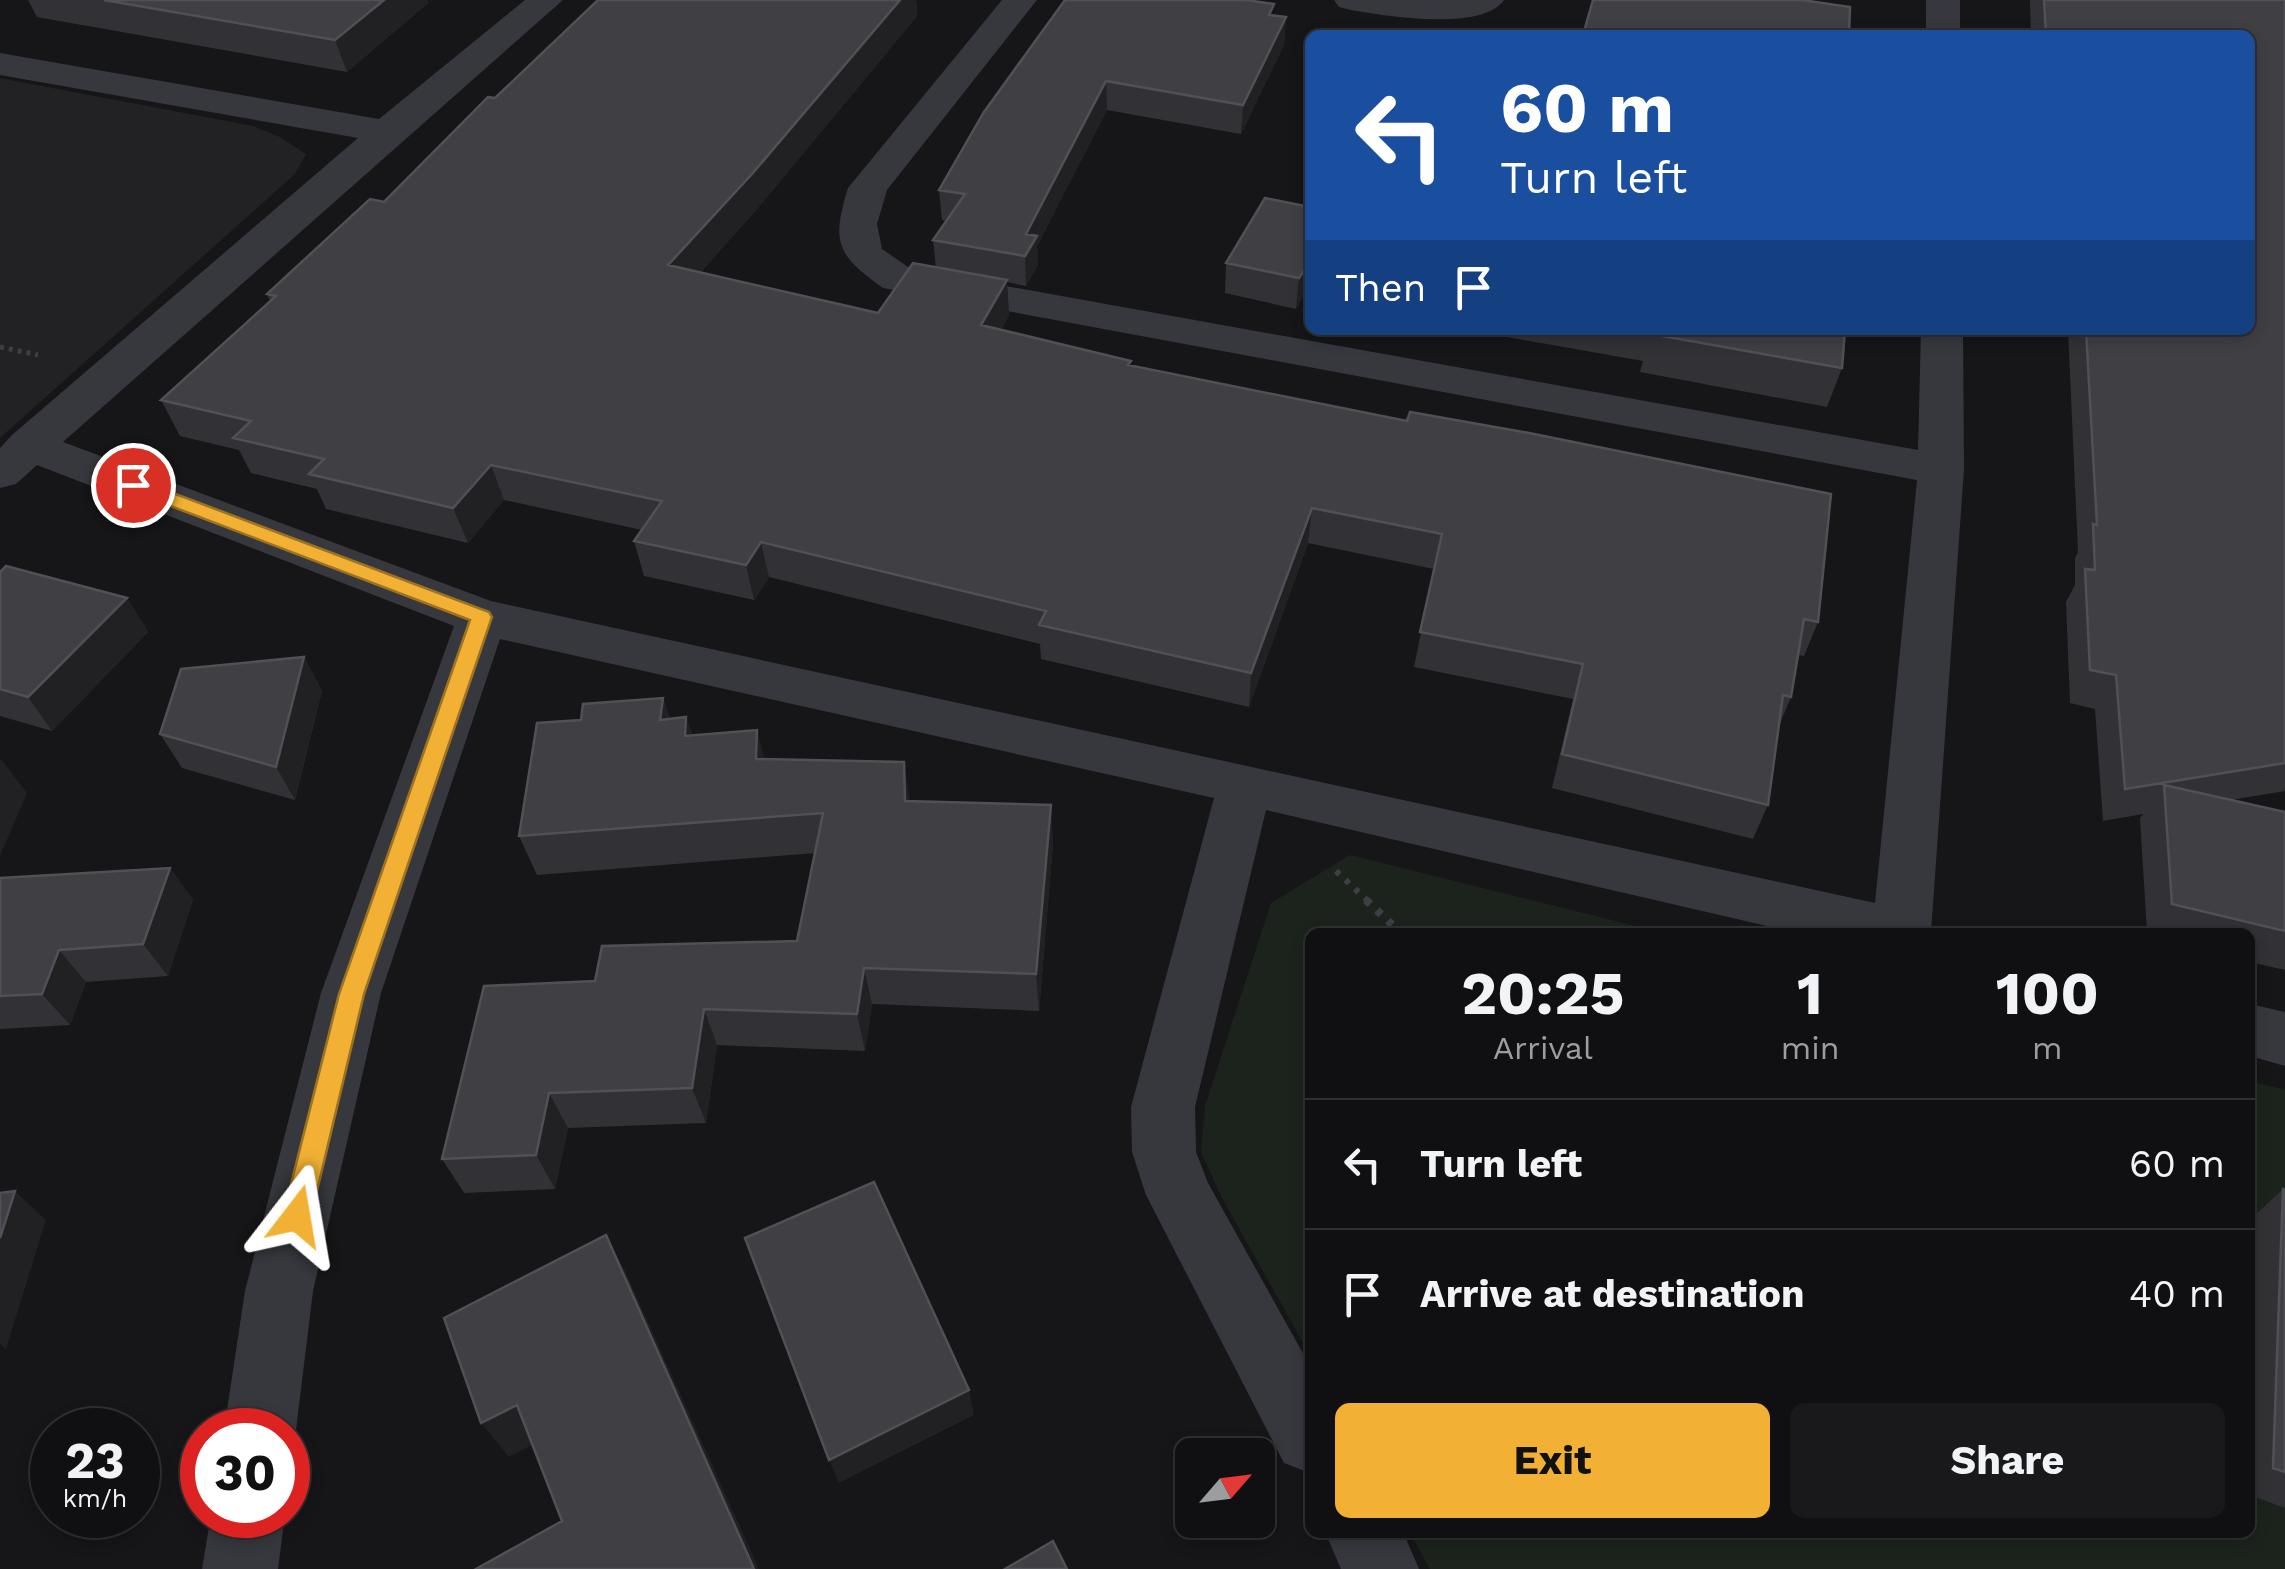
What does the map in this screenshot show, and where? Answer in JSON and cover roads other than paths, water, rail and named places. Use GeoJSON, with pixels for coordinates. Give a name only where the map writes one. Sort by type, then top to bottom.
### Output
{"type":"FeatureCollection","features":[{"type":"Feature","properties":{"kind":"street"},"geometry":{"type":"LineString","coordinates":[[14,459],[387,132],[546,0]]}},
{"type":"Feature","properties":{"kind":"street"},"geometry":{"type":"LineString","coordinates":[[1020,0],[868,188],[857,224],[864,254],[898,278],[1941,469]]}},
{"type":"Feature","properties":{"kind":"street"},"geometry":{"type":"LineString","coordinates":[[1351,0],[1400,8],[1454,10],[1487,0]]}},
{"type":"Feature","properties":{"kind":"street"},"geometry":{"type":"LineString","coordinates":[[1943,0],[1943,30]]}},
{"type":"Feature","properties":{"kind":"street"},"geometry":{"type":"LineString","coordinates":[[0,64],[387,132]]}},
{"type":"Feature","properties":{"kind":"street"},"geometry":{"type":"LineString","coordinates":[[1899,928],[1941,469],[1942,335]]}},
{"type":"Feature","properties":{"kind":"street"},"geometry":{"type":"LineString","coordinates":[[14,459],[482,617],[1881,928]]}},
{"type":"Feature","properties":{"kind":"street"},"geometry":{"type":"LineString","coordinates":[[263,1408],[279,1290],[351,994],[482,617]]}},
{"type":"Feature","properties":{"kind":"street"},"geometry":{"type":"LineString","coordinates":[[1246,784],[1163,1107],[1164,1152],[1180,1195],[1305,1428]]}},
{"type":"Feature","properties":{"kind":"street"},"geometry":{"type":"LineString","coordinates":[[2255,1031],[2285,1039]]}},
{"type":"Feature","properties":{"kind":"street"},"geometry":{"type":"LineString","coordinates":[[240,1569],[245,1538]]}},
{"type":"Feature","properties":{"kind":"street"},"geometry":{"type":"LineString","coordinates":[[1365,1538],[1381,1569]]}}]}
